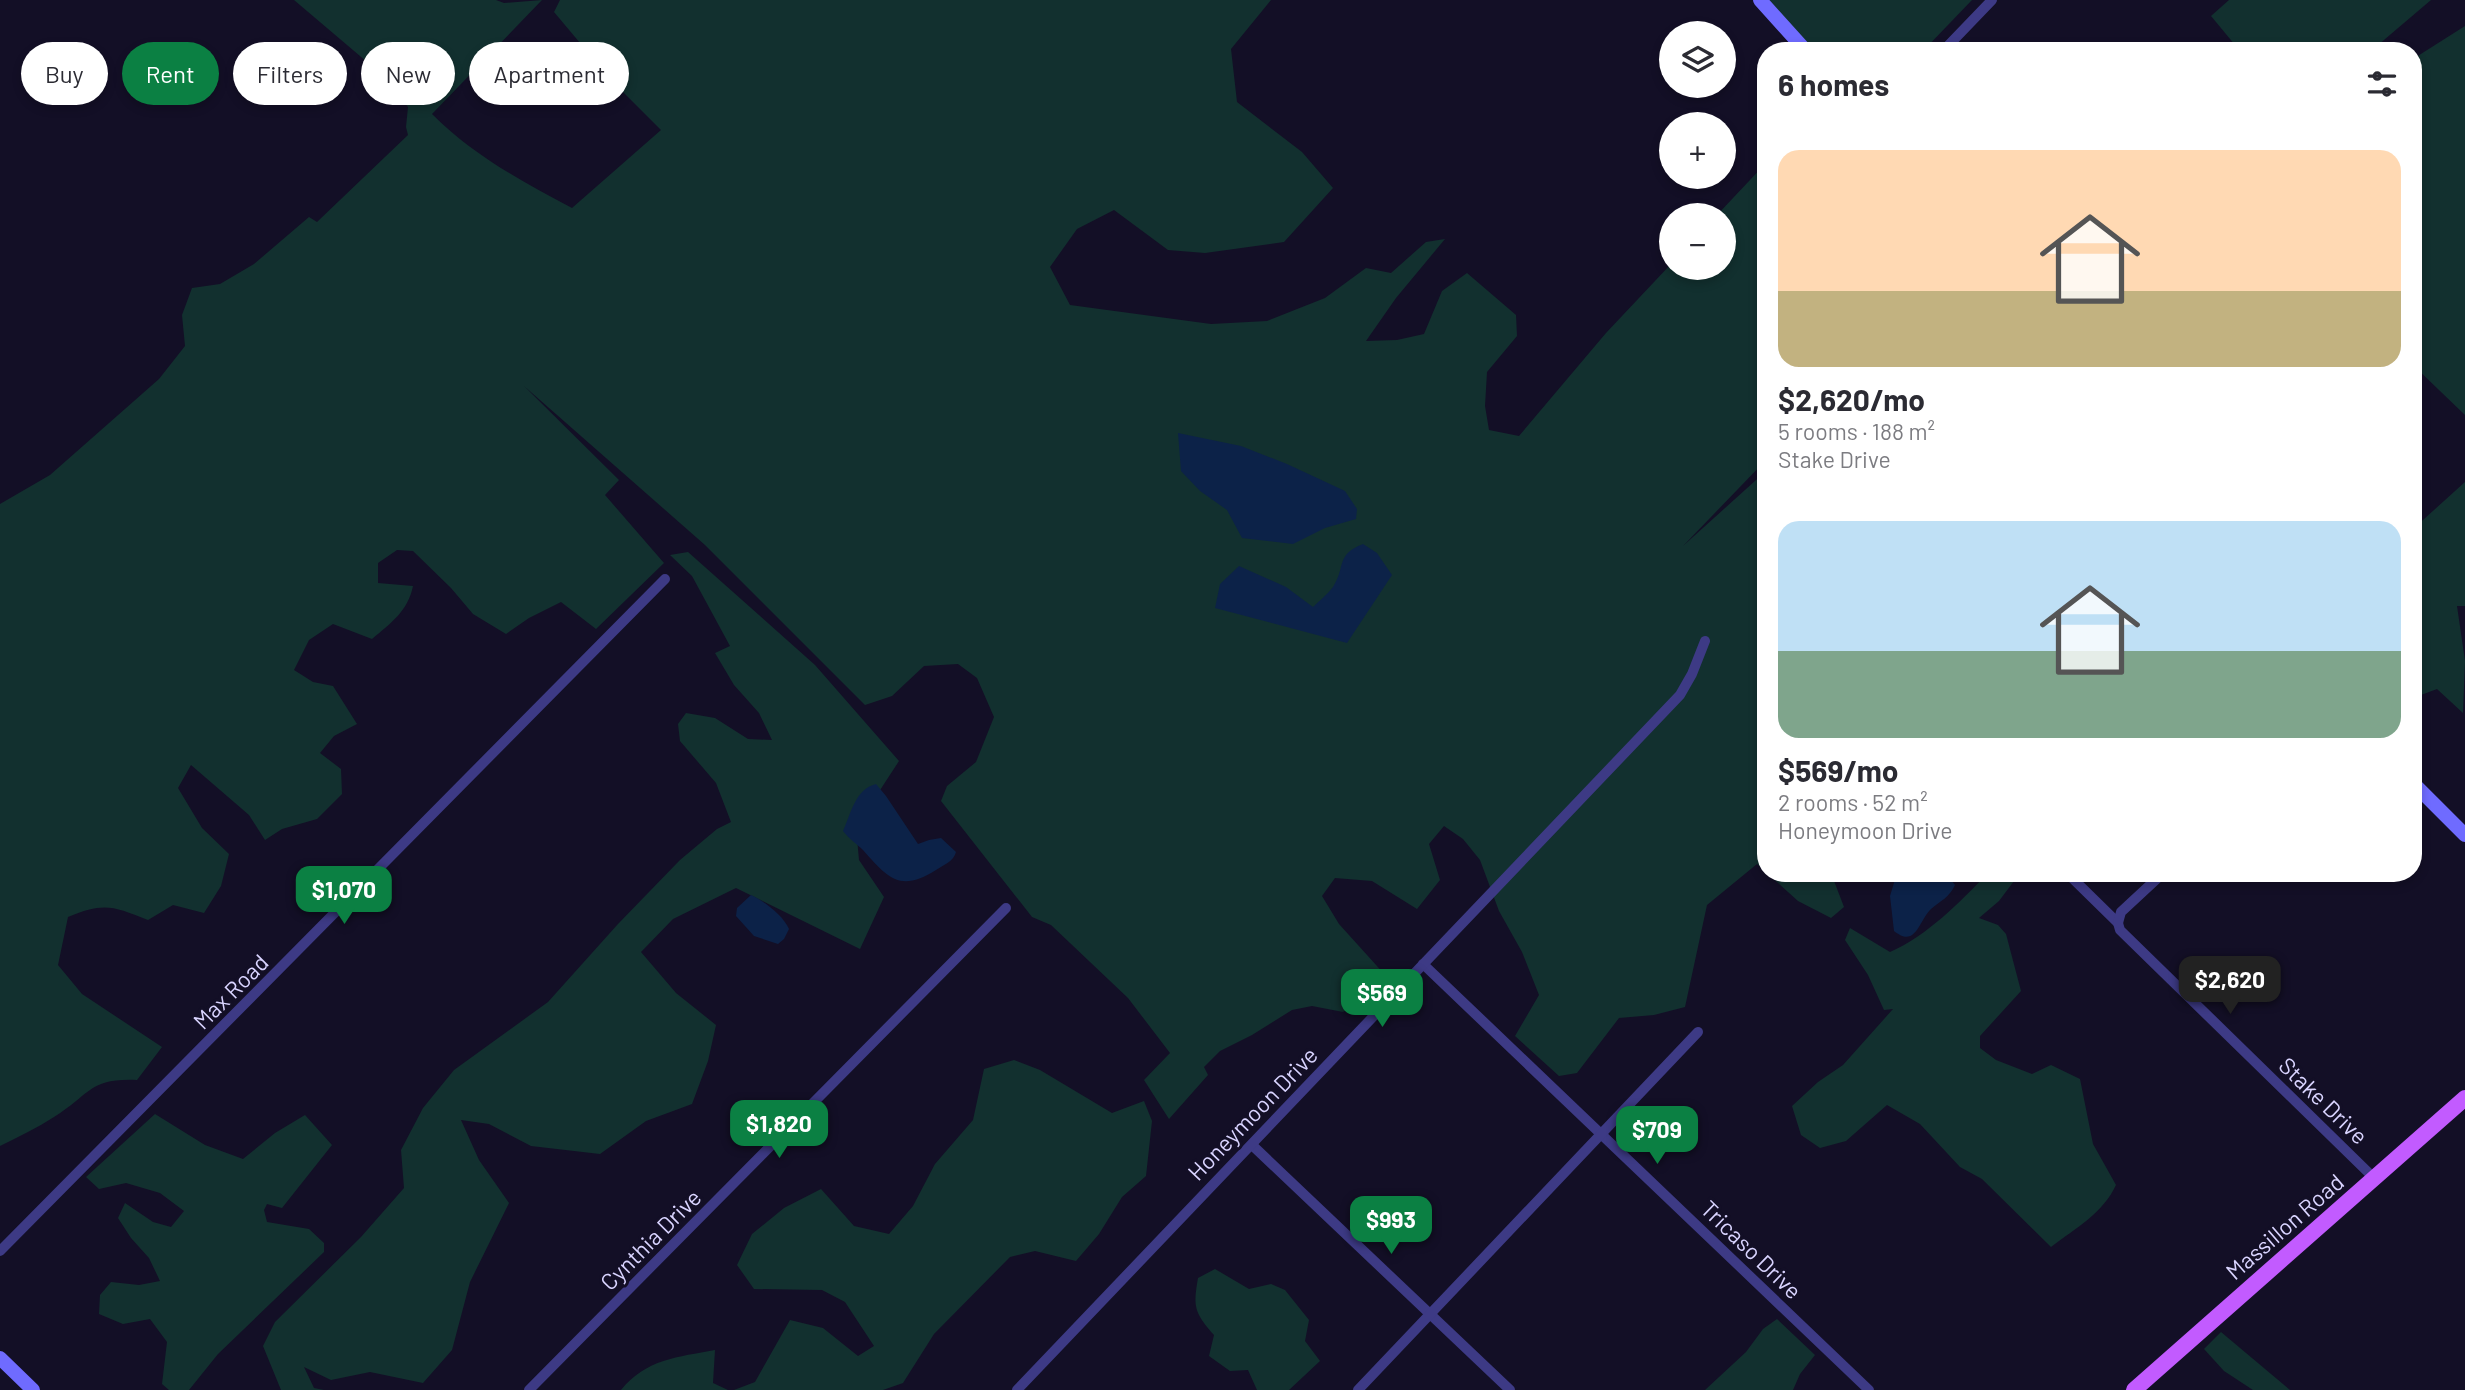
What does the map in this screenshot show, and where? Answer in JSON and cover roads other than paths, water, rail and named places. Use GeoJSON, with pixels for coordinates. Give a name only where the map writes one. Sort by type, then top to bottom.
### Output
{"type":"FeatureCollection","features":[{"type":"Feature","properties":{"kind":"main road"},"geometry":{"type":"LineString","coordinates":[[1760,0],[1798,42]]}},
{"type":"Feature","properties":{"kind":"main road"},"geometry":{"type":"LineString","coordinates":[[2422,792],[2465,835]]}},
{"type":"Feature","properties":{"kind":"main road","name":"Massillon Road"},"geometry":{"type":"LineString","coordinates":[[2134,1390],[2465,1098]]}},
{"type":"Feature","properties":{"kind":"main road"},"geometry":{"type":"LineString","coordinates":[[0,1358],[33,1390]]}},
{"type":"Feature","properties":{"kind":"street"},"geometry":{"type":"LineString","coordinates":[[1952,42],[1992,0]]}},
{"type":"Feature","properties":{"kind":"street","name":"Max Road"},"geometry":{"type":"LineString","coordinates":[[0,1251],[665,579]]}},
{"type":"Feature","properties":{"kind":"street","name":"Honeymoon Drive"},"geometry":{"type":"LineString","coordinates":[[1021,1389],[1680,695],[1705,641]]}},
{"type":"Feature","properties":{"kind":"street","name":"Stake Drive"},"geometry":{"type":"LineString","coordinates":[[2076,882],[2118,923],[2120,930],[2375,1179]]}},
{"type":"Feature","properties":{"kind":"street"},"geometry":{"type":"LineString","coordinates":[[2118,923],[2121,912],[2153,882]]}},
{"type":"Feature","properties":{"kind":"street","name":"Cynthia Drive"},"geometry":{"type":"LineString","coordinates":[[528,1390],[1006,908]]}},
{"type":"Feature","properties":{"kind":"street","name":"Tricaso Drive"},"geometry":{"type":"LineString","coordinates":[[1423,964],[1869,1390]]}},
{"type":"Feature","properties":{"kind":"street"},"geometry":{"type":"LineString","coordinates":[[1358,1390],[1698,1032]]}},
{"type":"Feature","properties":{"kind":"street"},"geometry":{"type":"LineString","coordinates":[[1252,1145],[1510,1390]]}},
{"type":"Feature","properties":{"kind":"water"},"geometry":{"type":"Polygon","coordinates":[[[1178,433],[1241,446],[1345,491],[1357,509],[1356,519],[1325,528],[1293,544],[1242,538],[1227,510],[1200,491],[1181,471],[1178,433]]]}},
{"type":"Feature","properties":{"kind":"water"},"geometry":{"type":"Polygon","coordinates":[[[1363,544],[1377,553],[1392,575],[1347,643],[1215,608],[1220,584],[1239,566],[1286,587],[1313,607],[1333,587],[1348,553],[1363,544]]]}},
{"type":"Feature","properties":{"kind":"water"},"geometry":{"type":"Polygon","coordinates":[[[876,784],[918,844],[941,838],[956,852],[951,861],[913,881],[895,879],[843,831],[858,797],[876,784]]]}},
{"type":"Feature","properties":{"kind":"water"},"geometry":{"type":"Polygon","coordinates":[[[1894,882],[1952,882],[1955,885],[1947,896],[1931,909],[1916,931],[1907,937],[1894,931],[1890,896],[1894,882]]]}},
{"type":"Feature","properties":{"kind":"water"},"geometry":{"type":"Polygon","coordinates":[[[751,895],[773,909],[789,929],[778,944],[754,936],[736,916],[737,908],[751,895]]]}}]}
